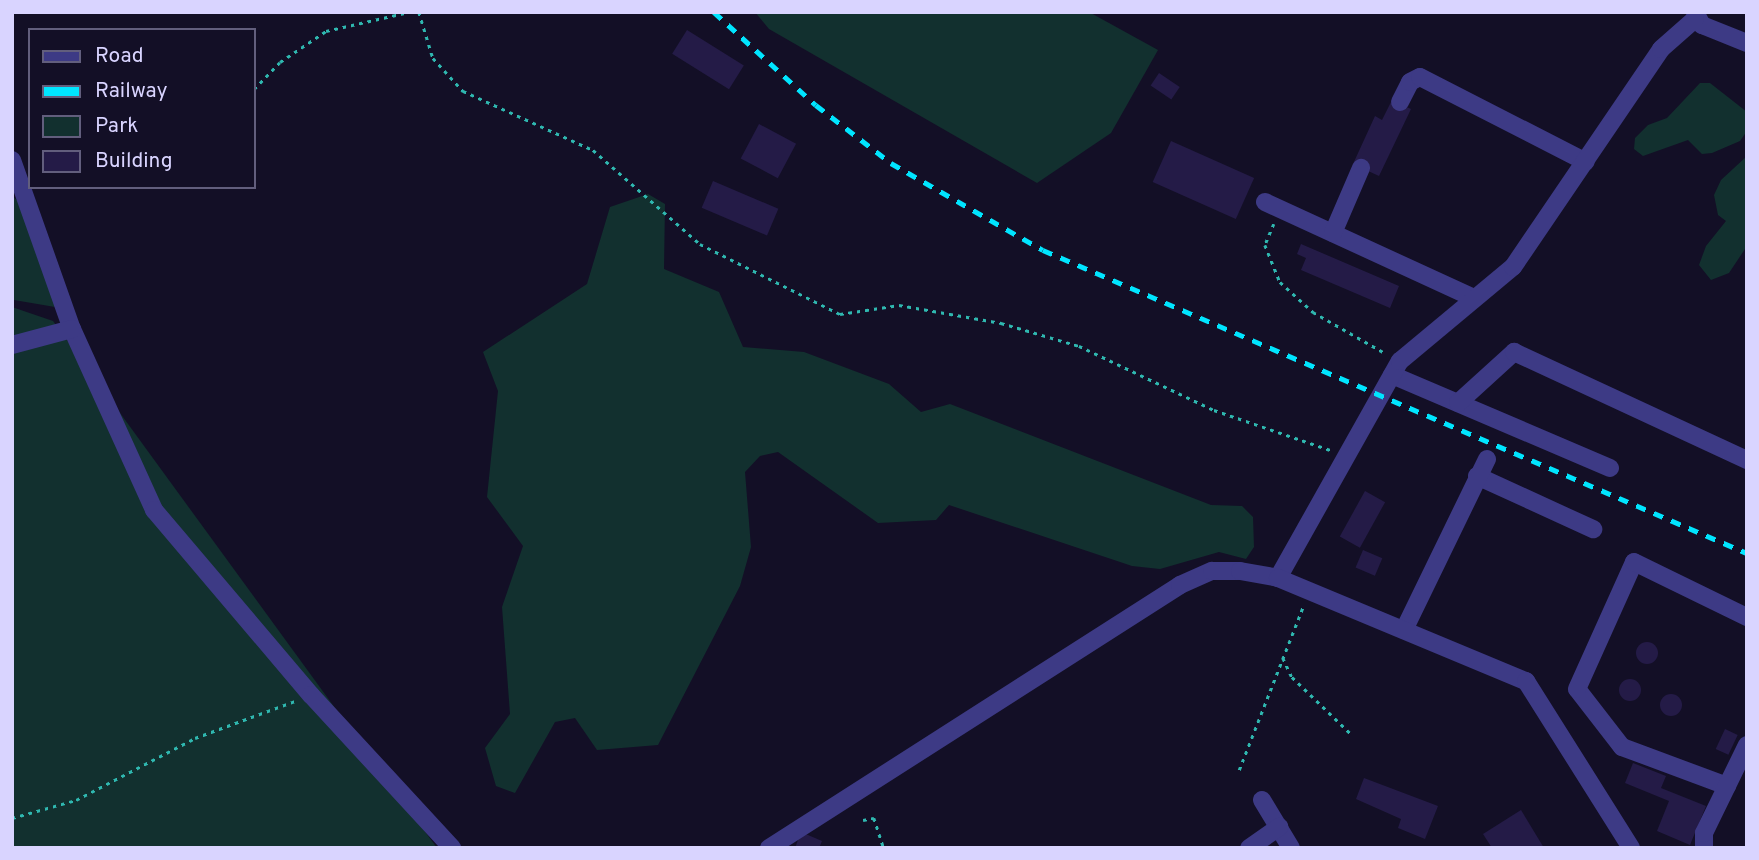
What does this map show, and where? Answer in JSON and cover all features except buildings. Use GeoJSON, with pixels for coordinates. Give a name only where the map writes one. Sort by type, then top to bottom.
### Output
{"type":"FeatureCollection","features":[{"type":"Feature","properties":{"kind":"street"},"geometry":{"type":"LineString","coordinates":[[1278,578],[1396,368],[1472,297],[1513,267],[1661,49],[1695,16],[1747,43]]}},
{"type":"Feature","properties":{"kind":"street"},"geometry":{"type":"LineString","coordinates":[[1400,102],[1410,82],[1420,76],[1586,162]]}},
{"type":"Feature","properties":{"kind":"street"},"geometry":{"type":"LineString","coordinates":[[12,160],[72,329],[154,510],[311,695],[452,848]]}},
{"type":"Feature","properties":{"kind":"street"},"geometry":{"type":"LineString","coordinates":[[1333,233],[1361,168]]}},
{"type":"Feature","properties":{"kind":"street"},"geometry":{"type":"LineString","coordinates":[[1272,205],[1472,297]]}},
{"type":"Feature","properties":{"kind":"street"},"geometry":{"type":"LineString","coordinates":[[12,345],[72,329]]}},
{"type":"Feature","properties":{"kind":"street"},"geometry":{"type":"LineString","coordinates":[[1458,403],[1514,352],[1747,460]]}},
{"type":"Feature","properties":{"kind":"street"},"geometry":{"type":"LineString","coordinates":[[1396,368],[1458,403],[1610,468]]}},
{"type":"Feature","properties":{"kind":"street"},"geometry":{"type":"LineString","coordinates":[[1404,630],[1487,460]]}},
{"type":"Feature","properties":{"kind":"street"},"geometry":{"type":"LineString","coordinates":[[1478,476],[1592,529]]}},
{"type":"Feature","properties":{"kind":"street"},"geometry":{"type":"LineString","coordinates":[[1727,786],[1622,747],[1577,689],[1634,562],[1747,617]]}},
{"type":"Feature","properties":{"kind":"street"},"geometry":{"type":"LineString","coordinates":[[769,848],[1180,585],[1212,571],[1278,578],[1526,681],[1631,848]]}},
{"type":"Feature","properties":{"kind":"street"},"geometry":{"type":"LineString","coordinates":[[1704,848],[1704,833],[1727,786],[1741,771],[1747,745]]}},
{"type":"Feature","properties":{"kind":"street"},"geometry":{"type":"LineString","coordinates":[[1262,800],[1292,848]]}},
{"type":"Feature","properties":{"kind":"street"},"geometry":{"type":"LineString","coordinates":[[1249,848],[1279,827]]}},
{"type":"Feature","properties":{"kind":"path"},"geometry":{"type":"LineString","coordinates":[[256,87],[280,62],[326,32],[409,12]]}},
{"type":"Feature","properties":{"kind":"path"},"geometry":{"type":"LineString","coordinates":[[419,12],[433,58],[463,91],[593,150],[700,244],[840,314],[899,305],[1001,323],[1079,346],[1214,410],[1347,455]]}},
{"type":"Feature","properties":{"kind":"path"},"geometry":{"type":"LineString","coordinates":[[1272,205],[1265,245],[1280,282],[1313,312],[1396,368]]}},
{"type":"Feature","properties":{"kind":"path"},"geometry":{"type":"LineString","coordinates":[[1239,770],[1309,590]]}},
{"type":"Feature","properties":{"kind":"path"},"geometry":{"type":"LineString","coordinates":[[1283,658],[1292,677],[1350,733]]}},
{"type":"Feature","properties":{"kind":"path"},"geometry":{"type":"LineString","coordinates":[[12,818],[76,800],[195,738],[311,695]]}},
{"type":"Feature","properties":{"kind":"path"},"geometry":{"type":"LineString","coordinates":[[863,820],[874,818],[884,848]]}},
{"type":"Feature","properties":{"kind":"green space"},"geometry":{"type":"Polygon","coordinates":[[[755,12],[1089,12],[1158,50],[1111,133],[1037,183],[769,29],[755,12]]]}},
{"type":"Feature","properties":{"kind":"green space"},"geometry":{"type":"Polygon","coordinates":[[[1700,83],[1710,83],[1747,112],[1747,131],[1740,141],[1712,153],[1702,154],[1688,140],[1643,156],[1634,149],[1635,138],[1648,125],[1667,118],[1700,83]]]}},
{"type":"Feature","properties":{"kind":"green space"},"geometry":{"type":"Polygon","coordinates":[[[1747,156],[1747,246],[1729,273],[1711,280],[1699,265],[1706,246],[1726,221],[1718,215],[1714,195],[1721,180],[1747,156]]]}},
{"type":"Feature","properties":{"kind":"green space"},"geometry":{"type":"Polygon","coordinates":[[[648,194],[665,204],[664,269],[719,292],[743,347],[804,352],[889,384],[921,412],[950,404],[1211,505],[1242,506],[1253,517],[1254,547],[1246,559],[1219,552],[1160,569],[1132,566],[949,505],[936,520],[878,523],[778,452],[760,456],[745,472],[751,547],[740,586],[658,745],[597,750],[575,718],[555,722],[515,793],[496,786],[485,748],[510,714],[502,607],[523,546],[487,497],[498,391],[483,352],[587,284],[610,207],[648,194]]]}},
{"type":"Feature","properties":{"kind":"green space"},"geometry":{"type":"Polygon","coordinates":[[[12,196],[34,214],[63,294],[55,307],[14,300],[12,196]]]}},
{"type":"Feature","properties":{"kind":"green space"},"geometry":{"type":"Polygon","coordinates":[[[12,307],[53,321],[437,848],[12,848],[12,307]]]}},
{"type":"Feature","properties":{"kind":"railway"},"geometry":{"type":"LineString","coordinates":[[714,12],[816,105],[891,163],[1043,250],[1747,553]]}}]}
